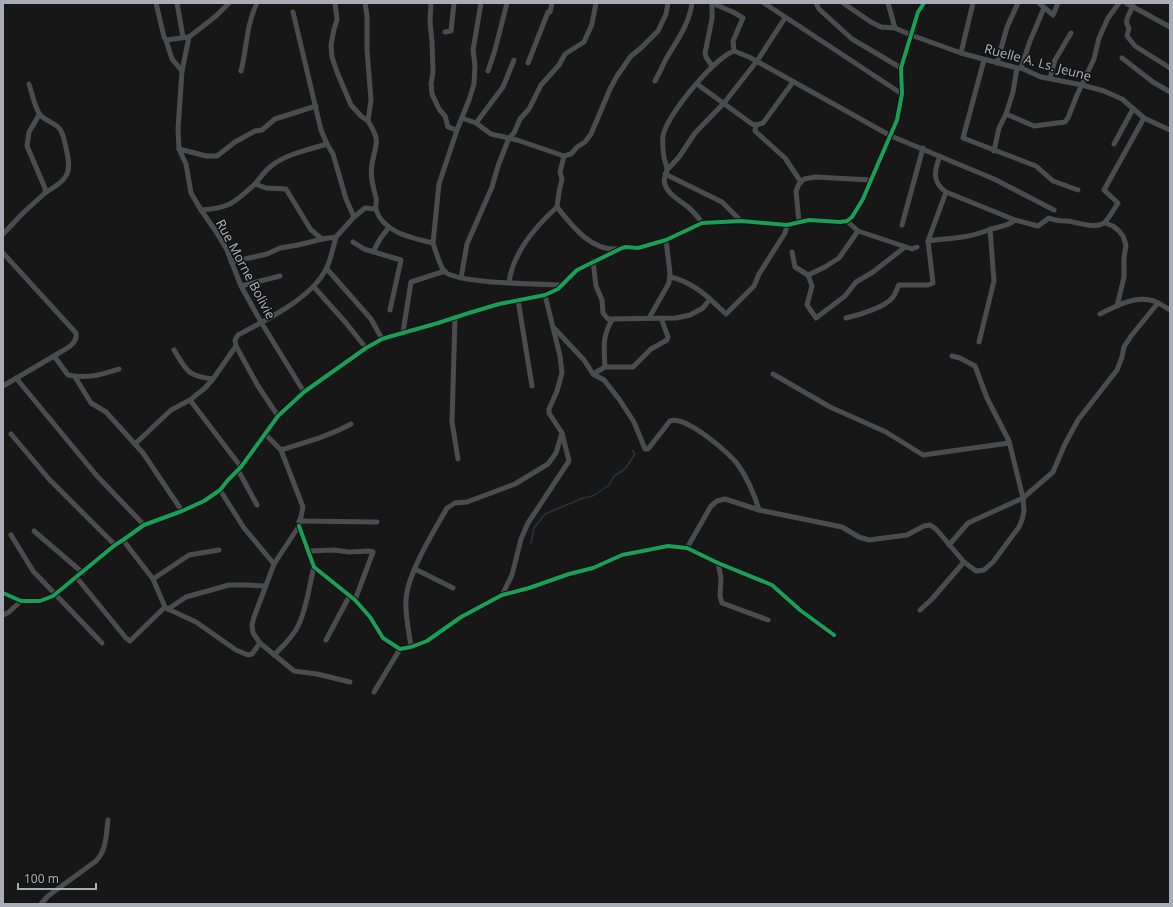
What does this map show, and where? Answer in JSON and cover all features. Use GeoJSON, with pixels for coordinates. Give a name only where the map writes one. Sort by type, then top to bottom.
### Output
{"type":"FeatureCollection","features":[{"type":"Feature","properties":{"kind":"street"},"geometry":{"type":"LineString","coordinates":[[156,3],[164,37],[172,59],[182,71]]}},
{"type":"Feature","properties":{"kind":"street"},"geometry":{"type":"LineString","coordinates":[[177,3],[186,37]]}},
{"type":"Feature","properties":{"kind":"street"},"geometry":{"type":"LineString","coordinates":[[166,40],[186,37],[216,16],[229,3]]}},
{"type":"Feature","properties":{"kind":"street"},"geometry":{"type":"LineString","coordinates":[[241,70],[245,56],[244,48],[249,27],[257,3]]}},
{"type":"Feature","properties":{"kind":"street"},"geometry":{"type":"LineString","coordinates":[[335,3],[337,20],[331,45],[332,56],[337,72],[352,105],[361,116],[368,121],[376,133],[377,144],[371,177],[372,188],[376,199],[376,209],[389,227],[412,238],[433,243]]}},
{"type":"Feature","properties":{"kind":"street"},"geometry":{"type":"LineString","coordinates":[[366,3],[367,50],[371,100],[368,121]]}},
{"type":"Feature","properties":{"kind":"street"},"geometry":{"type":"LineString","coordinates":[[431,3],[430,21],[433,72],[431,84],[432,94],[439,108],[446,116],[448,127],[457,130]]}},
{"type":"Feature","properties":{"kind":"street"},"geometry":{"type":"LineString","coordinates":[[445,32],[451,31],[454,3]]}},
{"type":"Feature","properties":{"kind":"street"},"geometry":{"type":"LineString","coordinates":[[481,3],[473,50],[475,66],[474,84],[439,184],[433,243],[445,271],[454,276],[481,281],[562,285]]}},
{"type":"Feature","properties":{"kind":"street"},"geometry":{"type":"LineString","coordinates":[[488,71],[507,3]]}},
{"type":"Feature","properties":{"kind":"street"},"geometry":{"type":"LineString","coordinates":[[528,63],[548,12],[550,12],[552,3]]}},
{"type":"Feature","properties":{"kind":"street"},"geometry":{"type":"LineString","coordinates":[[461,278],[467,244],[492,187],[498,166],[509,138],[514,133],[520,119],[531,105],[541,85],[559,65],[562,57],[584,42],[592,24],[596,3]]}},
{"type":"Feature","properties":{"kind":"street"},"geometry":{"type":"LineString","coordinates":[[462,118],[476,123],[491,134],[509,138],[564,156],[571,154],[577,147],[585,142],[591,134],[610,89],[631,56],[658,31],[666,14],[668,3]]}},
{"type":"Feature","properties":{"kind":"street"},"geometry":{"type":"LineString","coordinates":[[655,81],[687,23],[692,3]]}},
{"type":"Feature","properties":{"kind":"street"},"geometry":{"type":"LineString","coordinates":[[712,66],[705,54],[712,18],[712,3],[743,18],[733,41],[734,51]]}},
{"type":"Feature","properties":{"kind":"street"},"geometry":{"type":"LineString","coordinates":[[764,3],[902,94]]}},
{"type":"Feature","properties":{"kind":"street"},"geometry":{"type":"LineString","coordinates":[[816,3],[818,9],[852,39],[901,68]]}},
{"type":"Feature","properties":{"kind":"street","name":"Ruelle A. Ls. Jeune"},"geometry":{"type":"LineString","coordinates":[[843,3],[881,27],[895,28],[961,53],[1019,68],[1042,77],[1104,91],[1122,99],[1144,118],[1170,130]]}},
{"type":"Feature","properties":{"kind":"street"},"geometry":{"type":"LineString","coordinates":[[888,3],[895,28]]}},
{"type":"Feature","properties":{"kind":"street"},"geometry":{"type":"LineString","coordinates":[[564,156],[560,172],[562,179],[558,207],[573,226],[589,241],[602,248],[638,248],[666,240],[702,223],[741,221],[787,225],[809,220],[847,221],[858,210],[864,200],[897,120],[902,94],[901,68],[918,12],[924,3]]}},
{"type":"Feature","properties":{"kind":"street"},"geometry":{"type":"LineString","coordinates":[[961,53],[973,3]]}},
{"type":"Feature","properties":{"kind":"street"},"geometry":{"type":"LineString","coordinates":[[997,63],[1007,27],[1018,3]]}},
{"type":"Feature","properties":{"kind":"street"},"geometry":{"type":"LineString","coordinates":[[1040,3],[1053,15],[1058,3]]}},
{"type":"Feature","properties":{"kind":"street"},"geometry":{"type":"LineString","coordinates":[[1006,114],[1034,126],[1045,123],[1065,122],[1094,59],[1099,38],[1108,18],[1119,3]]}},
{"type":"Feature","properties":{"kind":"street"},"geometry":{"type":"LineString","coordinates":[[1126,3],[1170,26]]}},
{"type":"Feature","properties":{"kind":"street"},"geometry":{"type":"LineString","coordinates":[[1133,6],[1126,22],[1130,28],[1127,36],[1135,46],[1170,68]]}},
{"type":"Feature","properties":{"kind":"street"},"geometry":{"type":"LineString","coordinates":[[994,151],[999,128],[1006,114],[1019,68],[1044,8]]}},
{"type":"Feature","properties":{"kind":"street"},"geometry":{"type":"LineString","coordinates":[[293,12],[321,130],[333,154],[346,199],[354,217]]}},
{"type":"Feature","properties":{"kind":"street"},"geometry":{"type":"LineString","coordinates":[[702,223],[697,215],[668,192],[664,178],[666,172],[694,133],[724,103],[758,61],[785,18]]}},
{"type":"Feature","properties":{"kind":"street"},"geometry":{"type":"LineString","coordinates":[[1050,78],[1055,60],[1071,33]]}},
{"type":"Feature","properties":{"kind":"street","name":"Rue Morne Bolivie"},"geometry":{"type":"LineString","coordinates":[[186,37],[178,129],[179,149],[186,164],[191,193],[227,250],[241,286],[261,322],[304,392]]}},
{"type":"Feature","properties":{"kind":"street"},"geometry":{"type":"LineString","coordinates":[[666,172],[663,151],[663,135],[668,122],[677,107],[712,66],[734,51],[758,61],[891,136],[923,148],[994,179],[1054,210]]}},
{"type":"Feature","properties":{"kind":"street"},"geometry":{"type":"LineString","coordinates":[[1122,58],[1153,82],[1170,92]]}},
{"type":"Feature","properties":{"kind":"street"},"geometry":{"type":"LineString","coordinates":[[476,123],[503,87],[514,60]]}},
{"type":"Feature","properties":{"kind":"street"},"geometry":{"type":"LineString","coordinates":[[984,60],[963,138],[1036,166],[1053,181],[1078,190]]}},
{"type":"Feature","properties":{"kind":"street"},"geometry":{"type":"LineString","coordinates":[[756,126],[763,123],[793,82]]}},
{"type":"Feature","properties":{"kind":"street"},"geometry":{"type":"LineString","coordinates":[[3,234],[45,193],[62,182],[66,176],[69,162],[64,134],[58,126],[39,115],[29,84]]}},
{"type":"Feature","properties":{"kind":"street"},"geometry":{"type":"LineString","coordinates":[[697,84],[756,126]]}},
{"type":"Feature","properties":{"kind":"street"},"geometry":{"type":"LineString","coordinates":[[179,149],[206,156],[217,156],[235,142],[255,130],[262,130],[275,119],[316,106]]}},
{"type":"Feature","properties":{"kind":"street"},"geometry":{"type":"LineString","coordinates":[[1114,144],[1134,109]]}},
{"type":"Feature","properties":{"kind":"street"},"geometry":{"type":"LineString","coordinates":[[39,115],[28,132],[27,146],[45,188],[45,193]]}},
{"type":"Feature","properties":{"kind":"street"},"geometry":{"type":"LineString","coordinates":[[1105,223],[1118,203],[1104,190],[1144,118]]}},
{"type":"Feature","properties":{"kind":"street"},"geometry":{"type":"LineString","coordinates":[[756,126],[755,131],[785,158],[801,182]]}},
{"type":"Feature","properties":{"kind":"street"},"geometry":{"type":"LineString","coordinates":[[201,210],[215,209],[231,204],[255,184],[270,167],[280,160],[327,144]]}},
{"type":"Feature","properties":{"kind":"street"},"geometry":{"type":"LineString","coordinates":[[902,225],[923,148]]}},
{"type":"Feature","properties":{"kind":"street"},"geometry":{"type":"LineString","coordinates":[[940,156],[935,175],[938,186],[946,192],[1015,220],[1038,226],[1049,218],[1057,222],[1069,221],[1082,225],[1098,225],[1105,223],[1113,226],[1119,231],[1123,236],[1126,245],[1124,277],[1117,306]]}},
{"type":"Feature","properties":{"kind":"street"},"geometry":{"type":"LineString","coordinates":[[666,172],[722,202],[741,221]]}},
{"type":"Feature","properties":{"kind":"street"},"geometry":{"type":"LineString","coordinates":[[799,222],[796,191],[804,179],[815,177],[871,180]]}},
{"type":"Feature","properties":{"kind":"street"},"geometry":{"type":"LineString","coordinates":[[255,184],[266,188],[286,189],[311,230],[322,239]]}},
{"type":"Feature","properties":{"kind":"street"},"geometry":{"type":"LineString","coordinates":[[846,318],[866,313],[878,306],[886,304],[893,297],[899,285],[928,285],[933,283],[928,241],[946,192]]}},
{"type":"Feature","properties":{"kind":"street"},"geometry":{"type":"LineString","coordinates":[[509,282],[510,273],[525,241],[543,220],[558,207]]}},
{"type":"Feature","properties":{"kind":"street"},"geometry":{"type":"LineString","coordinates":[[278,416],[258,386],[236,346],[238,334],[286,308],[314,287],[326,269],[336,237],[354,217],[365,208],[376,209]]}},
{"type":"Feature","properties":{"kind":"street"},"geometry":{"type":"LineString","coordinates":[[928,241],[981,233],[990,229],[1009,225],[1015,220]]}},
{"type":"Feature","properties":{"kind":"street"},"geometry":{"type":"LineString","coordinates":[[847,221],[858,231],[912,249],[917,247]]}},
{"type":"Feature","properties":{"kind":"street"},"geometry":{"type":"LineString","coordinates":[[670,277],[688,282],[710,298],[726,314],[754,286],[759,274],[785,233],[787,225]]}},
{"type":"Feature","properties":{"kind":"street"},"geometry":{"type":"LineString","coordinates":[[374,252],[380,239],[389,227]]}},
{"type":"Feature","properties":{"kind":"street"},"geometry":{"type":"LineString","coordinates":[[979,342],[994,281],[990,229]]}},
{"type":"Feature","properties":{"kind":"street"},"geometry":{"type":"LineString","coordinates":[[808,275],[839,258],[858,231]]}},
{"type":"Feature","properties":{"kind":"street"},"geometry":{"type":"LineString","coordinates":[[231,262],[267,254],[280,248],[336,237]]}},
{"type":"Feature","properties":{"kind":"street"},"geometry":{"type":"LineString","coordinates":[[649,318],[669,283],[670,277],[666,240]]}},
{"type":"Feature","properties":{"kind":"street"},"geometry":{"type":"LineString","coordinates":[[353,242],[364,249],[401,260],[390,310]]}},
{"type":"Feature","properties":{"kind":"street"},"geometry":{"type":"LineString","coordinates":[[792,252],[795,267],[808,275],[812,286],[807,305],[816,318],[845,296],[856,282],[873,272],[905,247]]}},
{"type":"Feature","properties":{"kind":"street"},"geometry":{"type":"LineString","coordinates":[[3,593],[21,601],[40,601],[56,594],[115,545],[144,525],[204,501],[220,490],[240,469],[278,416],[304,392],[366,348],[382,339],[499,304],[545,295],[562,285],[577,270],[622,248]]}},
{"type":"Feature","properties":{"kind":"street"},"geometry":{"type":"LineString","coordinates":[[3,252],[76,333],[77,337],[75,343],[3,386]]}},
{"type":"Feature","properties":{"kind":"street"},"geometry":{"type":"LineString","coordinates":[[593,261],[596,286],[602,300],[603,313],[608,319],[676,318],[690,315],[703,308],[710,298]]}},
{"type":"Feature","properties":{"kind":"street"},"geometry":{"type":"LineString","coordinates":[[326,269],[371,319],[382,339]]}},
{"type":"Feature","properties":{"kind":"street"},"geometry":{"type":"LineString","coordinates":[[403,332],[411,282],[445,271]]}},
{"type":"Feature","properties":{"kind":"street"},"geometry":{"type":"LineString","coordinates":[[241,286],[280,276]]}},
{"type":"Feature","properties":{"kind":"street"},"geometry":{"type":"LineString","coordinates":[[314,287],[366,348]]}},
{"type":"Feature","properties":{"kind":"street"},"geometry":{"type":"LineString","coordinates":[[502,595],[512,575],[521,539],[528,523],[569,461],[562,433],[549,413],[549,409],[557,391],[562,373],[562,366],[545,295]]}},
{"type":"Feature","properties":{"kind":"street"},"geometry":{"type":"LineString","coordinates":[[1100,314],[1125,302],[1141,299],[1158,303],[1170,310]]}},
{"type":"Feature","properties":{"kind":"street"},"geometry":{"type":"LineString","coordinates":[[518,300],[532,386]]}},
{"type":"Feature","properties":{"kind":"street"},"geometry":{"type":"LineString","coordinates":[[950,545],[968,523],[1023,498],[1053,472],[1065,444],[1078,420],[1117,370],[1124,347],[1158,303]]}},
{"type":"Feature","properties":{"kind":"street"},"geometry":{"type":"LineString","coordinates":[[455,317],[452,422],[458,459]]}},
{"type":"Feature","properties":{"kind":"street"},"geometry":{"type":"LineString","coordinates":[[593,374],[605,367],[634,367],[654,346],[666,340],[668,336],[661,318]]}},
{"type":"Feature","properties":{"kind":"street"},"geometry":{"type":"LineString","coordinates":[[605,367],[604,342],[607,328],[612,320]]}},
{"type":"Feature","properties":{"kind":"street"},"geometry":{"type":"LineString","coordinates":[[553,327],[584,360],[593,374],[604,380],[619,399],[634,422],[645,449],[648,449],[670,421],[675,420],[690,425],[729,454],[738,464],[752,487],[760,510]]}},
{"type":"Feature","properties":{"kind":"street"},"geometry":{"type":"LineString","coordinates":[[135,444],[171,410],[190,400],[205,388],[236,346]]}},
{"type":"Feature","properties":{"kind":"street"},"geometry":{"type":"LineString","coordinates":[[174,350],[186,370],[200,378],[213,379]]}},
{"type":"Feature","properties":{"kind":"street"},"geometry":{"type":"LineString","coordinates":[[54,356],[68,375],[93,377],[119,369]]}},
{"type":"Feature","properties":{"kind":"street"},"geometry":{"type":"LineString","coordinates":[[688,548],[712,506],[717,501],[725,499],[760,510],[842,527],[859,537],[869,540],[907,535],[924,526],[930,525],[936,529],[964,562],[976,570],[984,570],[993,562],[1019,528],[1024,511],[1023,498],[1009,443],[987,398],[975,366],[960,358],[952,356]]}},
{"type":"Feature","properties":{"kind":"street"},"geometry":{"type":"LineString","coordinates":[[773,374],[830,407],[886,432],[923,455],[1009,443]]}},
{"type":"Feature","properties":{"kind":"street"},"geometry":{"type":"LineString","coordinates":[[75,376],[91,403],[106,412],[143,453],[182,511]]}},
{"type":"Feature","properties":{"kind":"street"},"geometry":{"type":"LineString","coordinates":[[16,378],[97,476],[144,525]]}},
{"type":"Feature","properties":{"kind":"street"},"geometry":{"type":"LineString","coordinates":[[190,400],[240,469],[257,505]]}},
{"type":"Feature","properties":{"kind":"street"},"geometry":{"type":"LineString","coordinates":[[281,450],[322,438],[351,424]]}},
{"type":"Feature","properties":{"kind":"street"},"geometry":{"type":"LineString","coordinates":[[410,648],[406,601],[408,589],[418,561],[447,508],[455,503],[467,502],[515,484],[548,464],[556,453],[562,433]]}},
{"type":"Feature","properties":{"kind":"street"},"geometry":{"type":"LineString","coordinates":[[11,434],[48,479],[115,545]]}},
{"type":"Feature","properties":{"kind":"street"},"geometry":{"type":"LineString","coordinates":[[265,434],[281,450],[303,507],[299,523],[274,564],[265,586],[252,625],[253,633],[260,643],[294,670],[350,682]]}},
{"type":"Feature","properties":{"kind":"street"},"geometry":{"type":"LineString","coordinates":[[220,490],[244,528],[274,564]]}},
{"type":"Feature","properties":{"kind":"street"},"geometry":{"type":"LineString","coordinates":[[299,523],[377,522]]}},
{"type":"Feature","properties":{"kind":"street"},"geometry":{"type":"LineString","coordinates":[[274,655],[287,642],[297,628],[304,610],[314,567],[299,523]]}},
{"type":"Feature","properties":{"kind":"street"},"geometry":{"type":"LineString","coordinates":[[34,531],[83,573]]}},
{"type":"Feature","properties":{"kind":"street"},"geometry":{"type":"LineString","coordinates":[[11,535],[33,572],[102,643]]}},
{"type":"Feature","properties":{"kind":"street"},"geometry":{"type":"LineString","coordinates":[[123,540],[153,579],[166,608],[196,622],[236,650],[248,655],[252,654],[260,643]]}},
{"type":"Feature","properties":{"kind":"street"},"geometry":{"type":"LineString","coordinates":[[314,567],[355,600],[370,617],[383,638],[400,650],[410,648],[427,641],[461,617],[502,595],[593,568],[622,555],[668,546],[688,548],[718,563],[772,585],[800,610],[834,635]]}},
{"type":"Feature","properties":{"kind":"street"},"geometry":{"type":"LineString","coordinates":[[153,579],[188,555],[219,550]]}},
{"type":"Feature","properties":{"kind":"street"},"geometry":{"type":"LineString","coordinates":[[309,551],[334,550],[349,552],[373,552],[355,600]]}},
{"type":"Feature","properties":{"kind":"street"},"geometry":{"type":"LineString","coordinates":[[920,610],[932,599],[964,562]]}},
{"type":"Feature","properties":{"kind":"street"},"geometry":{"type":"LineString","coordinates":[[718,563],[721,578],[720,596],[722,603],[768,620]]}},
{"type":"Feature","properties":{"kind":"street"},"geometry":{"type":"LineString","coordinates":[[416,569],[453,588]]}},
{"type":"Feature","properties":{"kind":"street"},"geometry":{"type":"LineString","coordinates":[[77,578],[130,641],[166,608],[186,597],[229,585],[246,584],[265,586]]}},
{"type":"Feature","properties":{"kind":"street"},"geometry":{"type":"LineString","coordinates":[[326,640],[350,596]]}},
{"type":"Feature","properties":{"kind":"street"},"geometry":{"type":"LineString","coordinates":[[3,615],[9,612],[21,601]]}},
{"type":"Feature","properties":{"kind":"street"},"geometry":{"type":"LineString","coordinates":[[374,692],[400,650]]}},
{"type":"Feature","properties":{"kind":"street"},"geometry":{"type":"LineString","coordinates":[[41,904],[48,896],[101,856],[105,846],[108,820]]}},
{"type":"Feature","properties":{"kind":"waterway"},"geometry":{"type":"LineString","coordinates":[[531,543],[534,528],[545,514],[583,498],[593,496],[609,485],[614,476],[625,469],[635,454],[632,450]]}},
{"type":"Feature","properties":{"kind":"cycle path"},"geometry":{"type":"LineString","coordinates":[[3,593],[21,601],[40,601],[53,596],[115,545],[144,525],[204,501],[220,490],[241,467],[278,416],[304,392],[366,348],[382,339],[499,304],[545,295],[558,289],[577,270],[622,248],[638,248],[666,240],[702,223],[741,221],[787,225],[809,220],[847,221],[852,217],[863,199],[897,120],[902,94],[901,68],[918,12],[924,3]]}},
{"type":"Feature","properties":{"kind":"cycle path"},"geometry":{"type":"LineString","coordinates":[[299,526],[314,567],[355,600],[370,617],[383,638],[400,649],[411,647],[427,641],[461,617],[502,595],[593,568],[622,555],[668,546],[687,548],[718,563],[772,585],[800,610],[834,635]]}}]}
